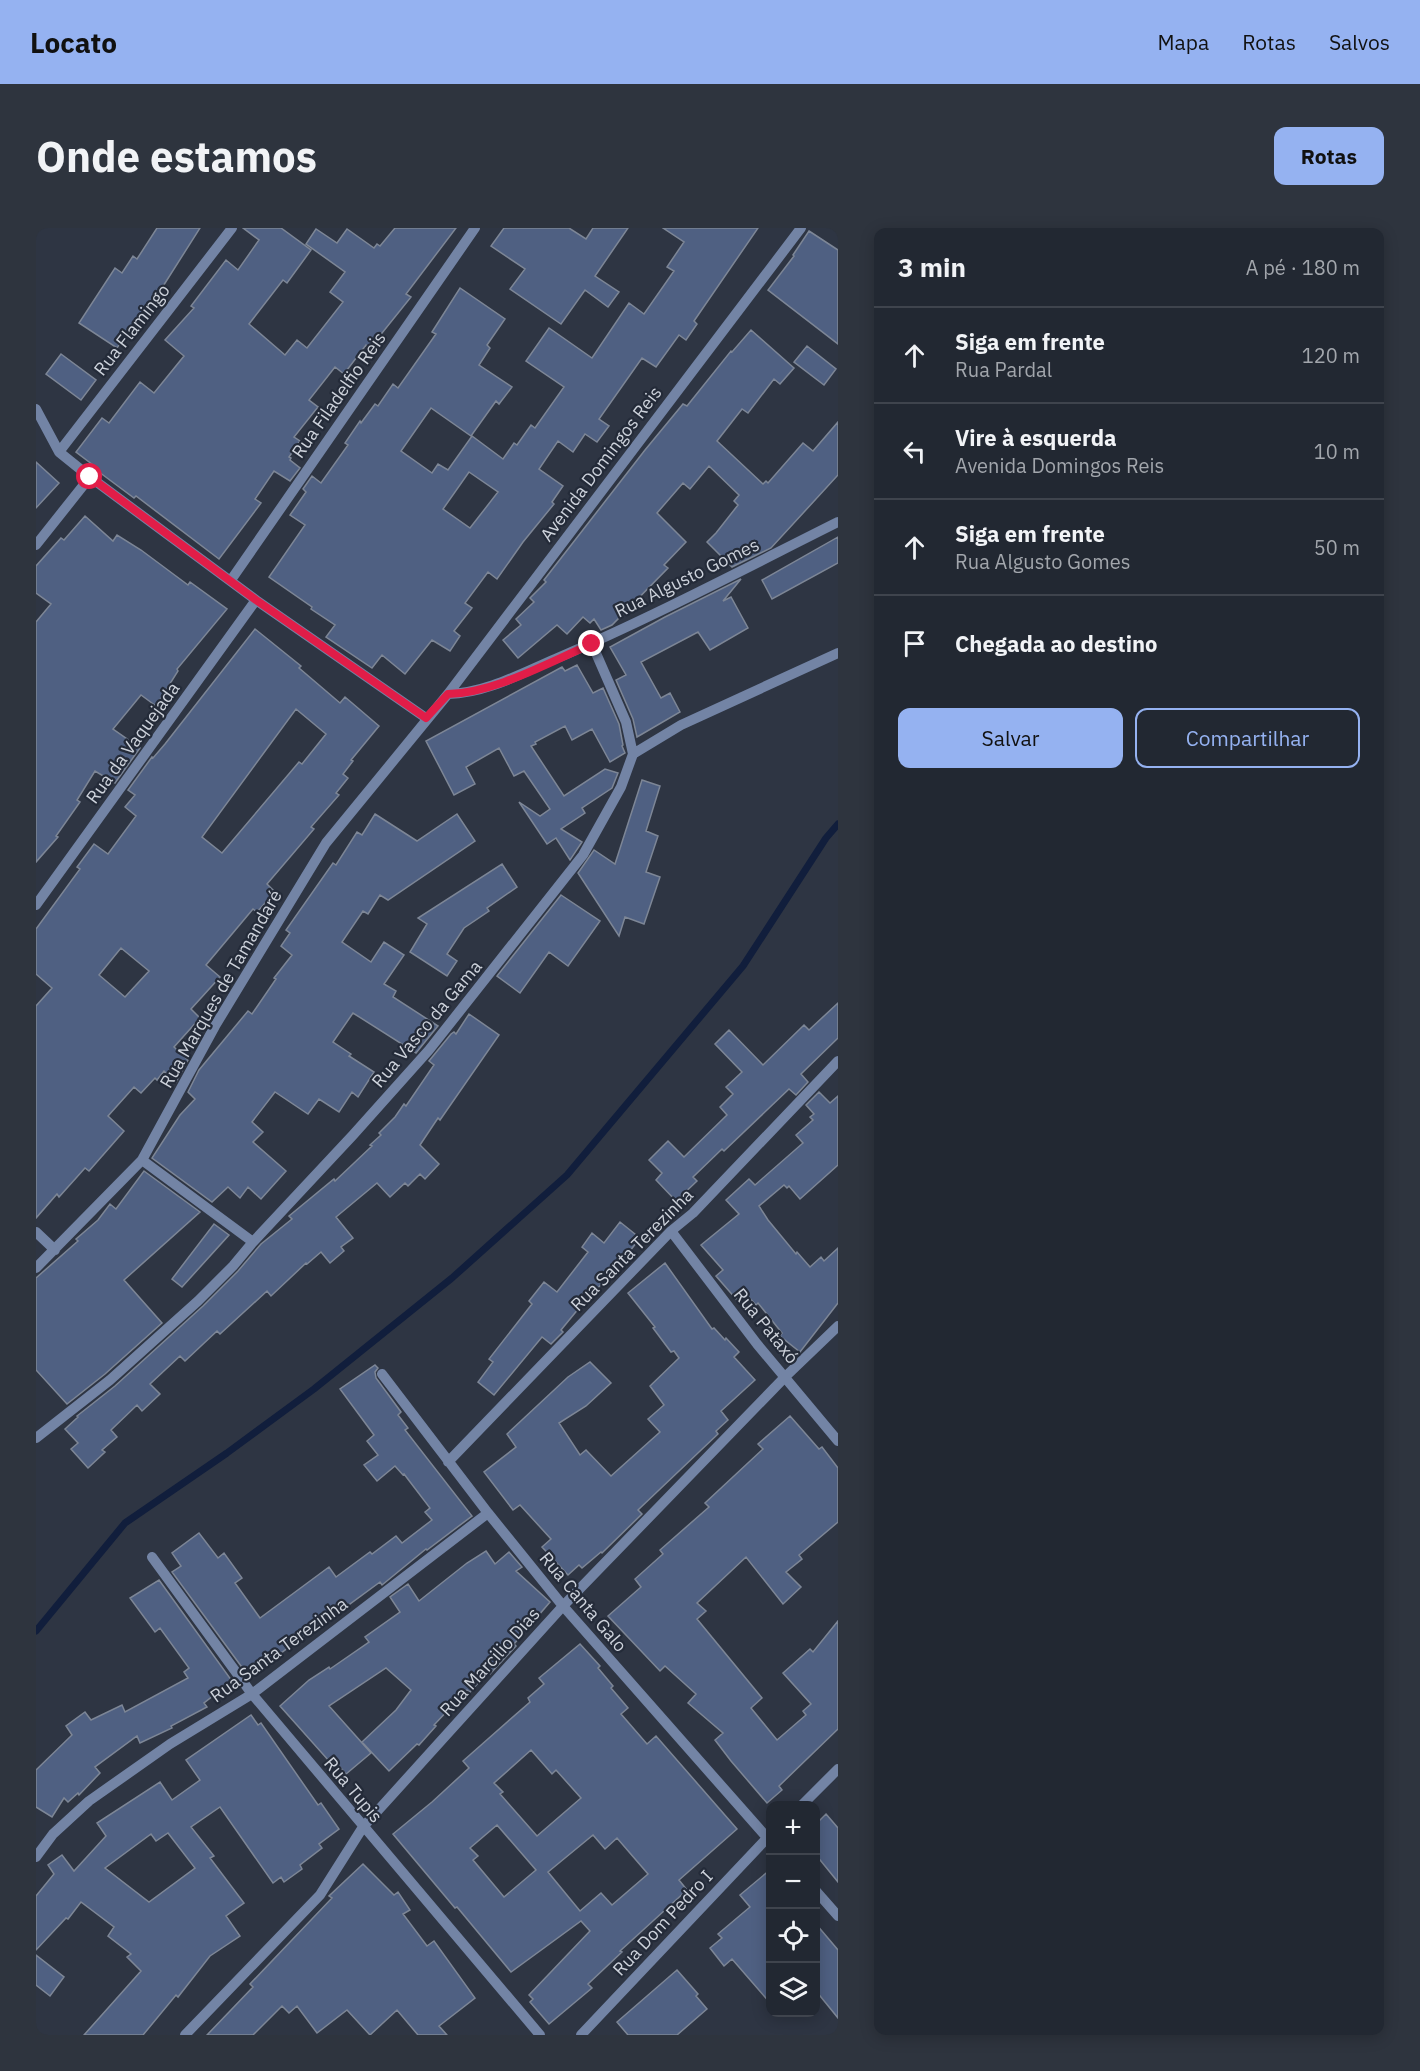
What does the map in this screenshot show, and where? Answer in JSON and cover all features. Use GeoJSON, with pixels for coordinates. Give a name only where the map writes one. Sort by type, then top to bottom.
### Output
{"type":"FeatureCollection","features":[{"type":"Feature","properties":{"kind":"street","name":"Rua Flamingo"},"geometry":{"type":"LineString","coordinates":[[59,452],[232,228]]}},
{"type":"Feature","properties":{"kind":"street","name":"Rua Filadelfio Reis"},"geometry":{"type":"LineString","coordinates":[[231,580],[475,228]]}},
{"type":"Feature","properties":{"kind":"street","name":"Avenida Domingos Reis"},"geometry":{"type":"LineString","coordinates":[[426,718],[448,694],[801,228]]}},
{"type":"Feature","properties":{"kind":"street"},"geometry":{"type":"LineString","coordinates":[[36,409],[59,452],[90,477],[256,600],[426,718]]}},
{"type":"Feature","properties":{"kind":"street"},"geometry":{"type":"LineString","coordinates":[[36,545],[90,477]]}},
{"type":"Feature","properties":{"kind":"street","name":"Rua Algusto Gomes"},"geometry":{"type":"LineString","coordinates":[[448,694],[468,693],[491,687],[592,644],[838,522]]}},
{"type":"Feature","properties":{"kind":"street","name":"Rua da Vaquejada"},"geometry":{"type":"LineString","coordinates":[[36,905],[256,600]]}},
{"type":"Feature","properties":{"kind":"street"},"geometry":{"type":"LineString","coordinates":[[592,644],[626,722],[633,754],[681,725],[838,653]]}},
{"type":"Feature","properties":{"kind":"street","name":"Rua Marques de Tamandaré"},"geometry":{"type":"LineString","coordinates":[[36,1268],[142,1160],[236,989],[326,843],[426,718]]}},
{"type":"Feature","properties":{"kind":"street","name":"Rua Vasco da Gama"},"geometry":{"type":"LineString","coordinates":[[36,1438],[110,1380],[198,1301],[233,1266],[429,1050],[583,855],[621,786],[633,754]]}},
{"type":"Feature","properties":{"kind":"street","name":"Rua Santa Terezinha"},"geometry":{"type":"LineString","coordinates":[[448,1462],[671,1231],[693,1213],[838,1061]]}},
{"type":"Feature","properties":{"kind":"street"},"geometry":{"type":"LineString","coordinates":[[142,1160],[253,1242]]}},
{"type":"Feature","properties":{"kind":"street","name":"Rua Pataxó"},"geometry":{"type":"LineString","coordinates":[[671,1231],[757,1344],[838,1441]]}},
{"type":"Feature","properties":{"kind":"street"},"geometry":{"type":"LineString","coordinates":[[36,1232],[55,1250]]}},
{"type":"Feature","properties":{"kind":"street","name":"Rua Marcilio Dias"},"geometry":{"type":"LineString","coordinates":[[185,2035],[320,1895],[363,1827],[563,1606],[785,1377],[838,1326]]}},
{"type":"Feature","properties":{"kind":"street","name":"Rua Canta Galo"},"geometry":{"type":"LineString","coordinates":[[382,1374],[448,1462],[563,1606],[766,1834]]}},
{"type":"Feature","properties":{"kind":"street","name":"Rua Santa Terezinha"},"geometry":{"type":"LineString","coordinates":[[36,1857],[53,1834],[89,1801],[170,1744],[252,1694],[488,1513]]}},
{"type":"Feature","properties":{"kind":"street","name":"Rua Tupis"},"geometry":{"type":"LineString","coordinates":[[152,1557],[252,1694],[540,2035]]}},
{"type":"Feature","properties":{"kind":"street"},"geometry":{"type":"LineString","coordinates":[[806,1801],[838,1769]]}},
{"type":"Feature","properties":{"kind":"street","name":"Rua Dom Pedro I"},"geometry":{"type":"LineString","coordinates":[[581,2035],[766,1842]]}},
{"type":"Feature","properties":{"kind":"street"},"geometry":{"type":"LineString","coordinates":[[820,1896],[838,1917]]}},
{"type":"Feature","properties":{"kind":"building"},"geometry":{"type":"Polygon","coordinates":[[[157,228],[200,228],[143,316],[140,314],[117,348],[79,323],[115,268],[122,273],[133,256],[137,259],[157,228]]]}},
{"type":"Feature","properties":{"kind":"building"},"geometry":{"type":"Polygon","coordinates":[[[243,228],[281,228],[311,250],[287,283],[283,280],[249,324],[285,355],[297,340],[307,348],[343,302],[330,292],[345,272],[306,244],[316,229],[337,243],[347,229],[374,248],[377,244],[380,246],[395,228],[456,228],[406,294],[411,297],[370,348],[366,345],[344,374],[335,367],[309,400],[318,407],[294,437],[300,441],[289,457],[300,468],[290,481],[274,471],[255,499],[261,503],[219,559],[136,496],[134,498],[95,469],[97,468],[76,452],[102,418],[109,423],[140,382],[154,393],[184,356],[165,340],[194,308],[191,306],[226,260],[238,270],[259,240],[243,228]]]}},
{"type":"Feature","properties":{"kind":"building"},"geometry":{"type":"Polygon","coordinates":[[[504,228],[569,228],[586,239],[593,228],[628,228],[595,276],[619,292],[608,307],[585,290],[561,324],[510,289],[525,269],[491,246],[504,228]]]}},
{"type":"Feature","properties":{"kind":"building"},"geometry":{"type":"Polygon","coordinates":[[[663,228],[758,228],[694,321],[697,324],[686,340],[679,335],[656,367],[642,358],[599,419],[609,426],[597,442],[585,434],[573,452],[558,441],[539,469],[563,486],[552,502],[554,504],[497,579],[488,572],[465,603],[472,608],[454,631],[460,636],[450,651],[432,640],[405,674],[382,655],[372,668],[326,637],[335,625],[269,577],[305,525],[290,515],[306,492],[303,489],[312,476],[321,483],[348,445],[345,443],[360,421],[361,423],[375,404],[378,406],[393,384],[398,388],[436,334],[432,332],[460,288],[505,319],[487,345],[490,348],[479,365],[512,387],[499,404],[496,401],[471,436],[431,408],[401,451],[432,473],[438,464],[448,470],[472,436],[503,459],[514,443],[517,445],[531,425],[535,428],[564,387],[526,361],[549,328],[592,358],[629,303],[644,314],[674,271],[667,267],[684,242],[663,228]],[[469,472],[443,509],[470,528],[498,492],[469,472]]]}},
{"type":"Feature","properties":{"kind":"building"},"geometry":{"type":"Polygon","coordinates":[[[809,231],[838,250],[838,344],[768,290],[794,256],[809,231]]]}},
{"type":"Feature","properties":{"kind":"building"},"geometry":{"type":"Polygon","coordinates":[[[751,330],[794,368],[780,384],[774,379],[748,413],[742,409],[717,441],[763,484],[766,481],[768,483],[803,443],[813,451],[838,422],[838,475],[771,548],[732,567],[707,542],[738,505],[734,501],[739,495],[709,466],[690,489],[683,483],[657,513],[686,542],[664,565],[668,568],[612,625],[601,630],[594,619],[590,623],[583,617],[567,634],[557,625],[518,658],[503,640],[521,625],[516,619],[534,602],[530,598],[546,582],[544,580],[645,450],[683,404],[687,406],[751,330]]]}},
{"type":"Feature","properties":{"kind":"building"},"geometry":{"type":"Polygon","coordinates":[[[807,346],[836,369],[824,385],[794,362],[807,346]]]}},
{"type":"Feature","properties":{"kind":"building"},"geometry":{"type":"Polygon","coordinates":[[[61,354],[96,380],[81,400],[46,374],[61,354]]]}},
{"type":"Feature","properties":{"kind":"building"},"geometry":{"type":"Polygon","coordinates":[[[36,462],[59,483],[36,508],[36,462]]]}},
{"type":"Feature","properties":{"kind":"building"},"geometry":{"type":"Polygon","coordinates":[[[85,516],[113,541],[117,535],[188,585],[190,582],[227,609],[177,669],[178,671],[156,706],[141,695],[113,729],[140,748],[115,783],[95,771],[77,800],[80,802],[56,836],[58,837],[36,862],[36,622],[51,604],[36,593],[36,566],[85,516]]]}},
{"type":"Feature","properties":{"kind":"building"},"geometry":{"type":"Polygon","coordinates":[[[838,537],[838,563],[772,599],[762,580],[838,537]]]}},
{"type":"Feature","properties":{"kind":"building"},"geometry":{"type":"Polygon","coordinates":[[[741,579],[723,601],[731,597],[748,628],[710,650],[698,632],[641,662],[661,698],[670,693],[680,712],[637,737],[633,719],[616,680],[626,675],[610,647],[741,579]]]}},
{"type":"Feature","properties":{"kind":"building"},"geometry":{"type":"Polygon","coordinates":[[[255,629],[301,666],[299,668],[340,703],[345,697],[379,726],[351,760],[353,761],[343,774],[348,778],[336,793],[339,795],[311,827],[314,829],[267,884],[275,892],[257,912],[253,909],[206,965],[220,977],[191,1009],[200,1018],[174,1047],[188,1060],[176,1082],[164,1071],[141,1093],[134,1087],[108,1116],[124,1131],[89,1171],[85,1168],[36,1218],[36,1006],[52,988],[36,974],[36,929],[80,869],[77,867],[94,844],[108,854],[136,816],[125,807],[135,795],[128,790],[152,757],[165,744],[255,629]],[[296,709],[202,837],[222,853],[299,762],[302,764],[326,734],[296,709]],[[121,948],[99,975],[125,997],[149,971],[121,948]]]}},
{"type":"Feature","properties":{"kind":"building"},"geometry":{"type":"Polygon","coordinates":[[[577,665],[593,693],[603,688],[619,724],[625,753],[610,762],[592,729],[572,740],[565,726],[531,746],[564,796],[605,769],[618,773],[612,788],[582,808],[585,813],[561,829],[582,842],[570,860],[556,838],[547,844],[519,802],[540,816],[550,809],[524,771],[514,776],[499,748],[466,767],[475,784],[454,795],[426,741],[562,667],[565,671],[577,665]]]}},
{"type":"Feature","properties":{"kind":"building"},"geometry":{"type":"Polygon","coordinates":[[[642,780],[660,786],[646,831],[658,836],[646,872],[660,877],[644,924],[625,917],[619,936],[578,873],[594,850],[615,864],[642,780]]]}},
{"type":"Feature","properties":{"kind":"building"},"geometry":{"type":"Polygon","coordinates":[[[375,814],[417,841],[457,814],[475,841],[388,900],[380,895],[368,914],[363,911],[342,942],[371,962],[384,942],[404,955],[384,984],[396,991],[393,997],[438,1026],[416,1053],[353,1013],[333,1042],[351,1054],[349,1056],[374,1072],[358,1097],[352,1092],[339,1112],[319,1099],[308,1114],[275,1092],[252,1122],[263,1132],[253,1142],[286,1171],[261,1199],[248,1187],[240,1198],[228,1187],[212,1202],[152,1158],[180,1115],[195,1099],[188,1092],[199,1070],[248,1011],[252,1014],[276,979],[274,978],[292,955],[281,946],[290,933],[286,930],[333,863],[336,865],[357,832],[362,835],[375,814]]]}},
{"type":"Feature","properties":{"kind":"building"},"geometry":{"type":"Polygon","coordinates":[[[502,864],[517,887],[487,908],[489,911],[464,928],[447,954],[457,961],[447,976],[410,952],[427,924],[418,918],[502,864]]]}},
{"type":"Feature","properties":{"kind":"building"},"geometry":{"type":"Polygon","coordinates":[[[561,895],[600,921],[568,966],[549,952],[520,993],[497,976],[561,895]]]}},
{"type":"Feature","properties":{"kind":"building"},"geometry":{"type":"Polygon","coordinates":[[[838,1003],[838,1038],[801,1074],[808,1082],[796,1095],[789,1089],[724,1151],[722,1149],[693,1177],[697,1181],[676,1201],[656,1180],[662,1173],[649,1160],[668,1141],[684,1157],[727,1115],[720,1107],[733,1094],[726,1087],[742,1072],[715,1044],[729,1030],[763,1065],[804,1025],[809,1030],[838,1003]]]}},
{"type":"Feature","properties":{"kind":"building"},"geometry":{"type":"Polygon","coordinates":[[[469,1014],[499,1035],[420,1145],[439,1164],[425,1179],[420,1174],[408,1186],[405,1183],[390,1197],[377,1183],[336,1217],[353,1238],[341,1247],[344,1251],[330,1263],[321,1252],[271,1296],[267,1291],[220,1334],[217,1331],[185,1361],[180,1356],[150,1384],[160,1394],[142,1411],[137,1405],[111,1430],[117,1437],[102,1450],[105,1452],[88,1468],[71,1449],[78,1443],[65,1429],[203,1306],[261,1244],[292,1219],[289,1216],[334,1179],[335,1181],[372,1146],[370,1145],[381,1135],[379,1133],[404,1104],[406,1106],[434,1065],[429,1061],[451,1034],[454,1032],[456,1034],[469,1014]]]}},
{"type":"Feature","properties":{"kind":"building"},"geometry":{"type":"Polygon","coordinates":[[[819,1092],[830,1103],[838,1096],[838,1165],[800,1199],[789,1186],[787,1188],[784,1185],[759,1206],[796,1254],[797,1252],[810,1267],[821,1257],[824,1261],[838,1248],[838,1303],[800,1352],[780,1336],[782,1333],[758,1303],[756,1305],[744,1292],[736,1299],[716,1276],[723,1270],[701,1245],[739,1214],[726,1200],[749,1179],[755,1185],[803,1143],[796,1135],[813,1120],[810,1117],[814,1114],[806,1105],[819,1092]]]}},
{"type":"Feature","properties":{"kind":"building"},"geometry":{"type":"Polygon","coordinates":[[[144,1171],[200,1212],[124,1280],[162,1323],[105,1374],[67,1404],[36,1370],[36,1278],[78,1241],[76,1239],[98,1220],[110,1204],[116,1209],[144,1171]]]}},
{"type":"Feature","properties":{"kind":"building"},"geometry":{"type":"Polygon","coordinates":[[[620,1222],[640,1238],[612,1274],[611,1272],[595,1292],[593,1291],[561,1330],[563,1332],[551,1344],[542,1337],[494,1395],[478,1382],[493,1362],[489,1359],[532,1304],[529,1301],[544,1282],[557,1292],[588,1252],[582,1247],[592,1233],[604,1243],[620,1222]]]}},
{"type":"Feature","properties":{"kind":"building"},"geometry":{"type":"Polygon","coordinates":[[[214,1224],[229,1235],[182,1287],[172,1279],[214,1224]]]}},
{"type":"Feature","properties":{"kind":"building"},"geometry":{"type":"Polygon","coordinates":[[[665,1263],[712,1329],[714,1328],[725,1340],[726,1338],[739,1352],[734,1357],[755,1380],[721,1411],[728,1420],[716,1431],[718,1434],[638,1510],[642,1514],[602,1553],[582,1568],[579,1565],[568,1575],[542,1547],[551,1539],[520,1505],[513,1510],[484,1472],[516,1447],[507,1434],[568,1377],[590,1362],[611,1383],[586,1406],[559,1423],[580,1455],[586,1450],[611,1476],[660,1432],[648,1419],[664,1405],[650,1386],[679,1358],[674,1351],[671,1352],[628,1293],[665,1263]]]}},
{"type":"Feature","properties":{"kind":"building"},"geometry":{"type":"Polygon","coordinates":[[[375,1365],[378,1368],[375,1372],[376,1378],[401,1412],[398,1415],[408,1428],[405,1430],[472,1516],[382,1585],[380,1582],[343,1609],[342,1607],[252,1675],[246,1668],[244,1670],[172,1572],[181,1566],[172,1553],[199,1533],[218,1558],[224,1553],[242,1578],[235,1583],[260,1618],[329,1567],[336,1577],[396,1536],[402,1543],[432,1520],[425,1512],[430,1508],[395,1466],[377,1481],[364,1465],[378,1455],[367,1441],[374,1435],[340,1389],[375,1365]]]}},
{"type":"Feature","properties":{"kind":"building"},"geometry":{"type":"Polygon","coordinates":[[[790,1416],[819,1449],[822,1447],[838,1468],[838,1522],[799,1555],[802,1559],[786,1572],[801,1587],[783,1604],[746,1557],[697,1603],[706,1611],[697,1619],[762,1698],[751,1708],[777,1740],[806,1715],[803,1711],[811,1704],[783,1673],[810,1649],[813,1652],[838,1621],[838,1729],[779,1786],[782,1790],[766,1802],[715,1740],[723,1733],[688,1703],[696,1694],[665,1666],[660,1671],[608,1616],[641,1587],[635,1579],[663,1554],[660,1550],[709,1507],[705,1503],[763,1449],[758,1444],[790,1416]]]}},
{"type":"Feature","properties":{"kind":"building"},"geometry":{"type":"Polygon","coordinates":[[[486,1551],[495,1564],[509,1552],[522,1567],[516,1571],[550,1602],[514,1644],[516,1646],[490,1674],[488,1672],[470,1692],[467,1690],[434,1725],[436,1726],[419,1745],[417,1744],[389,1771],[362,1742],[396,1710],[411,1690],[386,1668],[329,1706],[371,1753],[346,1774],[332,1758],[329,1761],[280,1706],[309,1680],[329,1667],[330,1669],[369,1642],[365,1637],[400,1612],[390,1597],[408,1584],[419,1601],[486,1551]]]}},
{"type":"Feature","properties":{"kind":"building"},"geometry":{"type":"Polygon","coordinates":[[[159,1580],[232,1681],[204,1703],[207,1707],[171,1726],[172,1728],[140,1743],[137,1736],[95,1767],[100,1773],[79,1795],[78,1793],[68,1802],[64,1798],[52,1817],[36,1807],[36,1770],[72,1735],[66,1726],[85,1712],[91,1720],[122,1705],[125,1712],[188,1678],[184,1672],[189,1668],[160,1628],[155,1632],[130,1598],[159,1580]]]}},
{"type":"Feature","properties":{"kind":"building"},"geometry":{"type":"Polygon","coordinates":[[[580,1644],[600,1666],[598,1668],[613,1686],[611,1688],[628,1708],[621,1714],[647,1744],[656,1736],[737,1829],[679,1880],[687,1890],[620,1951],[622,1952],[588,1984],[592,1988],[549,2024],[530,2002],[533,1999],[529,1995],[590,1931],[581,1921],[511,1972],[393,1834],[469,1768],[463,1761],[530,1702],[528,1698],[544,1684],[539,1678],[580,1644]],[[531,1750],[494,1783],[503,1792],[500,1794],[537,1836],[581,1798],[556,1770],[552,1774],[531,1750]],[[497,1825],[470,1848],[478,1856],[473,1860],[504,1897],[536,1870],[497,1825]],[[593,1835],[548,1872],[580,1911],[601,1893],[612,1905],[648,1874],[617,1838],[605,1849],[593,1835]]]}},
{"type":"Feature","properties":{"kind":"building"},"geometry":{"type":"Polygon","coordinates":[[[251,1715],[258,1725],[261,1723],[318,1805],[321,1803],[339,1829],[319,1844],[322,1848],[300,1865],[302,1869],[284,1882],[281,1877],[273,1883],[220,1807],[191,1827],[214,1856],[210,1858],[244,1903],[226,1916],[240,1936],[210,1956],[178,1997],[176,1995],[143,2035],[84,2035],[141,1971],[127,1957],[131,1954],[108,1936],[114,1927],[81,1902],[68,1919],[66,1918],[36,1950],[36,1896],[54,1874],[48,1865],[62,1855],[74,1871],[106,1836],[97,1823],[160,1782],[172,1800],[200,1780],[186,1760],[251,1715]],[[168,1833],[156,1841],[151,1834],[105,1868],[149,1902],[195,1868],[168,1833]]]}},
{"type":"Feature","properties":{"kind":"building"},"geometry":{"type":"Polygon","coordinates":[[[826,1814],[838,1828],[838,1882],[820,1860],[820,1820],[826,1814]]]}},
{"type":"Feature","properties":{"kind":"building"},"geometry":{"type":"Polygon","coordinates":[[[363,1864],[394,1895],[398,1892],[410,1910],[403,1914],[427,1946],[434,1941],[475,1998],[439,2026],[447,2035],[418,2035],[397,2010],[370,2035],[347,2010],[317,2033],[297,2006],[289,2013],[282,2006],[253,2035],[207,2035],[253,1987],[250,1984],[332,1898],[329,1896],[363,1864]]]}},
{"type":"Feature","properties":{"kind":"building"},"geometry":{"type":"Polygon","coordinates":[[[766,1873],[766,1998],[732,1959],[724,1966],[710,1948],[722,1938],[718,1934],[750,1907],[740,1895],[766,1873]]]}},
{"type":"Feature","properties":{"kind":"building"},"geometry":{"type":"Polygon","coordinates":[[[820,1929],[838,1950],[838,2018],[820,1996],[820,1929]]]}},
{"type":"Feature","properties":{"kind":"building"},"geometry":{"type":"Polygon","coordinates":[[[36,1955],[64,1977],[50,1996],[36,1985],[36,1955]]]}},
{"type":"Feature","properties":{"kind":"building"},"geometry":{"type":"Polygon","coordinates":[[[677,1970],[698,1994],[696,1996],[707,2009],[677,2035],[628,2035],[617,2022],[677,1970]]]}},
{"type":"Feature","properties":{"kind":"waterway"},"geometry":{"type":"LineString","coordinates":[[36,1631],[125,1523],[227,1453],[314,1389],[452,1278],[567,1175],[743,966],[826,838],[838,824]]}},
{"type":"Feature","properties":{"kind":"route"},"geometry":{"type":"LineString","coordinates":[[90,477],[256,600],[426,718],[448,694],[468,693],[491,687],[592,644]]}}]}
